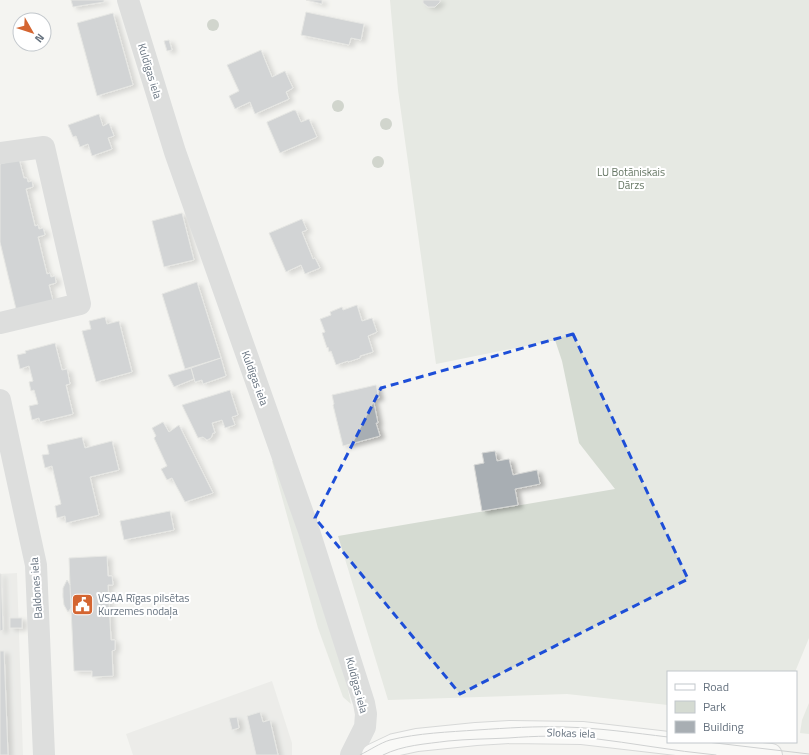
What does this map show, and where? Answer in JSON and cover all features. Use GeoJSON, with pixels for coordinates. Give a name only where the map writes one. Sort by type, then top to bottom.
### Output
{"type":"FeatureCollection","features":[{"type":"Feature","properties":{"kind":"main road","name":"Slokas iela"},"geometry":{"type":"LineString","coordinates":[[373,755],[394,745],[417,740],[510,732],[582,732],[685,750],[771,755]]}},
{"type":"Feature","properties":{"kind":"street","name":"Kuldīgas iela"},"geometry":{"type":"LineString","coordinates":[[128,0],[175,152],[308,528],[364,703],[366,714],[365,727],[351,755]]}},
{"type":"Feature","properties":{"kind":"street"},"geometry":{"type":"LineString","coordinates":[[0,153],[44,147],[80,304],[0,323]]}},
{"type":"Feature","properties":{"kind":"street","name":"Baldones iela"},"geometry":{"type":"LineString","coordinates":[[0,400],[36,565],[44,755]]}},
{"type":"Feature","properties":{"kind":"highlighted area"},"geometry":{"type":"Polygon","coordinates":[[[573,334],[688,579],[460,694],[315,518],[381,388],[573,334]]]}},
{"type":"Feature","properties":{"kind":"shaded area"},"geometry":{"type":"Polygon","coordinates":[[[17,573],[23,755],[0,755],[0,574],[17,573]]]}},
{"type":"Feature","properties":{"kind":"shaded area"},"geometry":{"type":"Polygon","coordinates":[[[272,681],[292,743],[292,755],[133,755],[126,734],[272,681]]]}},
{"type":"Feature","properties":{"kind":"green space","name":"LU Botāniskais Dārzs"},"geometry":{"type":"Polygon","coordinates":[[[390,0],[809,0],[809,638],[795,671],[667,671],[667,705],[567,694],[388,700],[338,536],[615,489],[579,443],[562,361],[555,340],[436,364],[398,90],[390,0]]]}},
{"type":"Feature","properties":{"kind":"green space"},"geometry":{"type":"Polygon","coordinates":[[[272,461],[275,461],[345,676],[351,704],[343,697],[318,628],[272,461]]]}},
{"type":"Feature","properties":{"kind":"green space"},"geometry":{"type":"Polygon","coordinates":[[[809,703],[809,734],[800,733],[802,720],[809,703]]]}},
{"type":"Feature","properties":{"kind":"building"},"geometry":{"type":"Polygon","coordinates":[[[71,0],[104,0],[104,2],[73,7],[71,0]]]}},
{"type":"Feature","properties":{"kind":"building"},"geometry":{"type":"Polygon","coordinates":[[[306,0],[322,0],[322,4],[306,0]]]}},
{"type":"Feature","properties":{"kind":"building"},"geometry":{"type":"Polygon","coordinates":[[[423,0],[440,0],[440,2],[435,7],[428,7],[423,3],[423,0]]]}},
{"type":"Feature","properties":{"kind":"building"},"geometry":{"type":"Polygon","coordinates":[[[306,12],[364,24],[361,40],[351,38],[349,45],[301,35],[306,12]]]}},
{"type":"Feature","properties":{"kind":"building"},"geometry":{"type":"Polygon","coordinates":[[[113,13],[133,85],[97,96],[77,23],[113,13]]]}},
{"type":"Feature","properties":{"kind":"building"},"geometry":{"type":"Polygon","coordinates":[[[169,40],[172,50],[167,51],[164,41],[169,40]]]}},
{"type":"Feature","properties":{"kind":"building"},"geometry":{"type":"Polygon","coordinates":[[[261,50],[272,77],[285,71],[293,88],[286,92],[289,99],[255,114],[250,102],[235,109],[229,96],[239,91],[227,65],[261,50]]]}},
{"type":"Feature","properties":{"kind":"building"},"geometry":{"type":"Polygon","coordinates":[[[294,110],[296,111],[301,122],[309,119],[317,137],[280,153],[267,122],[294,110]]]}},
{"type":"Feature","properties":{"kind":"building"},"geometry":{"type":"Polygon","coordinates":[[[99,114],[103,126],[109,123],[114,136],[108,138],[112,149],[92,156],[88,144],[80,147],[76,136],[73,137],[68,125],[99,114]]]}},
{"type":"Feature","properties":{"kind":"building"},"geometry":{"type":"Polygon","coordinates":[[[19,159],[24,178],[27,178],[28,182],[32,181],[33,187],[26,189],[35,226],[38,225],[39,229],[43,228],[45,235],[38,237],[47,274],[50,273],[51,277],[55,276],[56,283],[49,285],[54,305],[17,313],[0,242],[0,164],[19,159]]]}},
{"type":"Feature","properties":{"kind":"building"},"geometry":{"type":"Polygon","coordinates":[[[182,213],[194,260],[164,267],[152,221],[182,213]]]}},
{"type":"Feature","properties":{"kind":"building"},"geometry":{"type":"Polygon","coordinates":[[[302,219],[307,230],[302,232],[313,259],[315,258],[320,268],[305,274],[301,265],[286,272],[269,233],[302,219]]]}},
{"type":"Feature","properties":{"kind":"building"},"geometry":{"type":"Polygon","coordinates":[[[197,282],[221,358],[185,369],[162,294],[197,282]]]}},
{"type":"Feature","properties":{"kind":"building"},"geometry":{"type":"Polygon","coordinates":[[[357,305],[362,321],[372,318],[377,332],[368,336],[373,352],[360,356],[360,358],[336,365],[331,351],[329,352],[328,347],[327,348],[322,333],[325,332],[320,319],[331,315],[330,312],[342,307],[343,310],[357,305]]]}},
{"type":"Feature","properties":{"kind":"building"},"geometry":{"type":"Polygon","coordinates":[[[105,317],[107,324],[119,321],[132,372],[96,382],[82,331],[91,329],[89,321],[105,317]]]}},
{"type":"Feature","properties":{"kind":"building"},"geometry":{"type":"Polygon","coordinates":[[[55,343],[62,370],[67,369],[70,384],[66,385],[73,414],[40,422],[39,418],[32,420],[29,406],[38,404],[34,390],[31,391],[29,382],[33,381],[29,366],[20,369],[17,355],[26,353],[25,351],[55,343]]]}},
{"type":"Feature","properties":{"kind":"building"},"geometry":{"type":"Polygon","coordinates":[[[221,358],[226,376],[203,384],[202,380],[195,382],[191,368],[221,358]]]}},
{"type":"Feature","properties":{"kind":"building"},"geometry":{"type":"Polygon","coordinates":[[[191,368],[194,379],[174,387],[168,375],[191,368]]]}},
{"type":"Feature","properties":{"kind":"building"},"geometry":{"type":"Polygon","coordinates":[[[376,385],[379,398],[373,399],[378,423],[376,423],[380,436],[343,446],[332,395],[376,385]]]}},
{"type":"Feature","properties":{"kind":"building"},"geometry":{"type":"Polygon","coordinates":[[[230,390],[238,415],[232,417],[235,425],[225,428],[222,420],[212,423],[215,433],[213,433],[211,438],[207,440],[203,437],[198,438],[182,405],[230,390]]]}},
{"type":"Feature","properties":{"kind":"building"},"geometry":{"type":"Polygon","coordinates":[[[163,422],[169,432],[179,425],[213,493],[185,502],[172,478],[167,480],[161,469],[167,466],[154,438],[156,436],[152,428],[163,422]]]}},
{"type":"Feature","properties":{"kind":"building"},"geometry":{"type":"Polygon","coordinates":[[[82,437],[85,448],[112,441],[119,470],[90,477],[99,515],[66,523],[65,516],[57,518],[55,506],[61,504],[52,466],[45,468],[42,455],[49,454],[47,445],[82,437]]]}},
{"type":"Feature","properties":{"kind":"building"},"geometry":{"type":"Polygon","coordinates":[[[495,451],[497,461],[509,459],[513,475],[537,470],[540,484],[515,489],[518,505],[482,511],[474,465],[484,463],[482,453],[495,451]]]}},
{"type":"Feature","properties":{"kind":"building"},"geometry":{"type":"Polygon","coordinates":[[[170,511],[174,530],[124,540],[120,521],[170,511]]]}},
{"type":"Feature","properties":{"kind":"building"},"geometry":{"type":"Polygon","coordinates":[[[107,556],[108,576],[112,576],[113,585],[108,585],[111,640],[115,640],[115,650],[112,651],[113,676],[92,677],[92,671],[74,671],[71,608],[68,612],[63,594],[67,580],[70,585],[69,558],[107,556]]]}},
{"type":"Feature","properties":{"kind":"building"},"geometry":{"type":"Polygon","coordinates":[[[0,574],[3,630],[0,631],[0,574]]]}},
{"type":"Feature","properties":{"kind":"building"},"geometry":{"type":"Polygon","coordinates":[[[67,580],[70,585],[71,608],[68,612],[64,605],[63,597],[63,588],[67,580]]]}},
{"type":"Feature","properties":{"kind":"building"},"geometry":{"type":"Polygon","coordinates":[[[10,618],[22,618],[22,628],[10,628],[10,618]]]}},
{"type":"Feature","properties":{"kind":"building"},"geometry":{"type":"Polygon","coordinates":[[[0,651],[4,651],[8,755],[0,755],[0,651]]]}},
{"type":"Feature","properties":{"kind":"building"},"geometry":{"type":"Polygon","coordinates":[[[260,712],[263,722],[270,720],[278,755],[256,755],[247,716],[260,712]]]}},
{"type":"Feature","properties":{"kind":"building"},"geometry":{"type":"Polygon","coordinates":[[[237,717],[239,728],[232,730],[229,718],[237,717]]]}},
{"type":"Feature","properties":{"kind":"tram line"},"geometry":{"type":"LineString","coordinates":[[360,755],[386,741],[411,736],[499,729],[543,727],[578,728],[667,737]]}},
{"type":"Feature","properties":{"kind":"tram line"},"geometry":{"type":"LineString","coordinates":[[383,755],[407,747],[448,741],[549,736],[590,738],[716,755]]}},
{"type":"Feature","properties":{"kind":"tram line"},"geometry":{"type":"LineString","coordinates":[[716,743],[809,754]]}},
{"type":"Feature","properties":{"kind":"place","name":"VSAA Rīgas pilsētas Kurzemes nodaļa"},"geometry":{"type":"Point","coordinates":[82,604]}}]}
